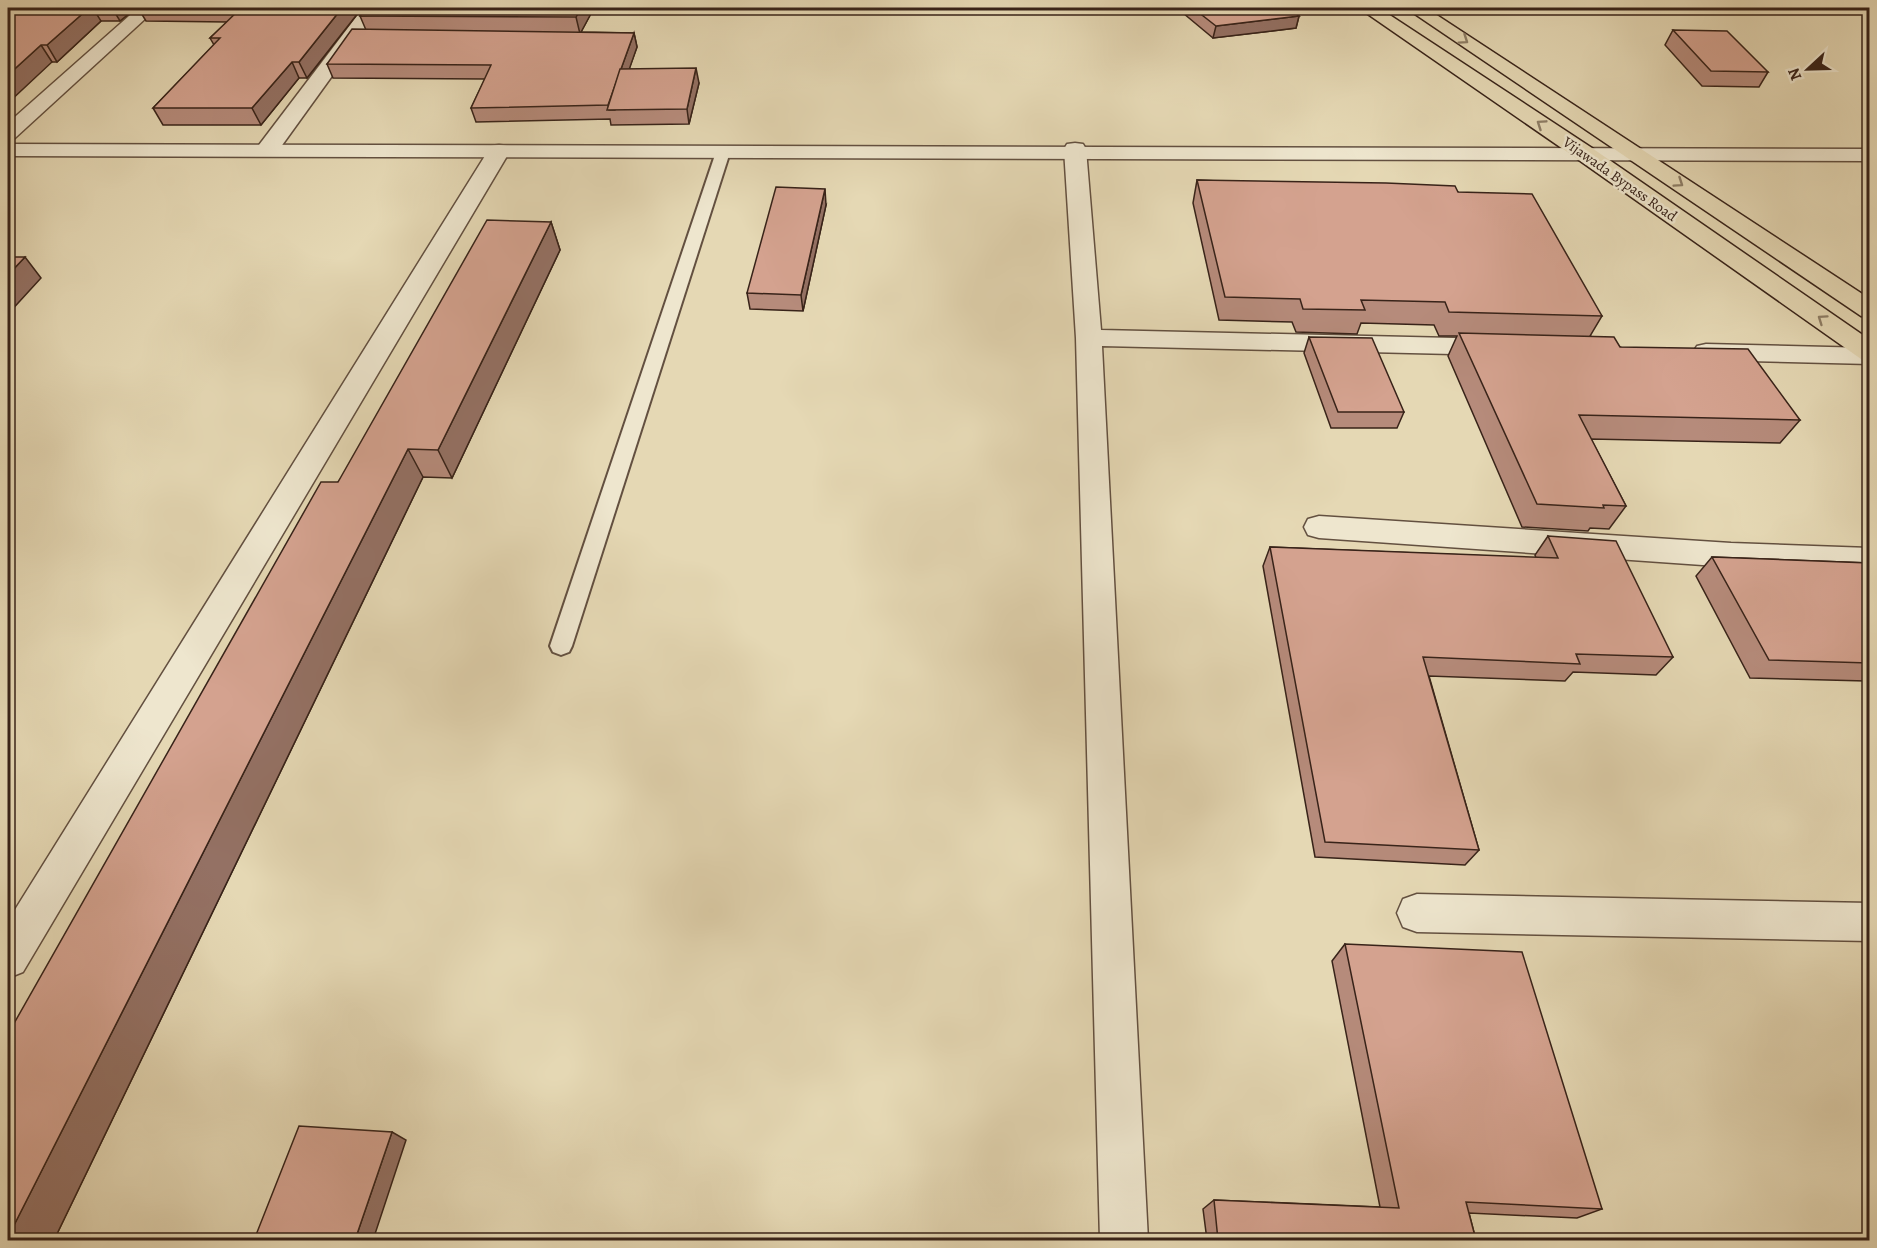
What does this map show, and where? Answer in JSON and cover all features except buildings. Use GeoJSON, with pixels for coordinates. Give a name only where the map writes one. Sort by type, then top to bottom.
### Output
{"type":"FeatureCollection","features":[{"type":"Feature","properties":{"kind":"main road","name":"Vijawada Bypass Road"},"geometry":{"type":"LineString","coordinates":[[1368,8],[1584,153],[1869,355]]}},
{"type":"Feature","properties":{"kind":"main road","name":"Vijawada Bypass Road"},"geometry":{"type":"LineString","coordinates":[[1415,8],[1869,311]]}},
{"type":"Feature","properties":{"kind":"street"},"geometry":{"type":"LineString","coordinates":[[8,134],[148,8]]}},
{"type":"Feature","properties":{"kind":"street"},"geometry":{"type":"LineString","coordinates":[[267,150],[356,38],[372,8]]}},
{"type":"Feature","properties":{"kind":"street"},"geometry":{"type":"LineString","coordinates":[[1075,149],[1089,338],[1124,1240]]}},
{"type":"Feature","properties":{"kind":"street"},"geometry":{"type":"LineString","coordinates":[[8,150],[723,152],[1075,149],[1869,155]]}},
{"type":"Feature","properties":{"kind":"street"},"geometry":{"type":"LineString","coordinates":[[8,958],[499,151]]}},
{"type":"Feature","properties":{"kind":"street"},"geometry":{"type":"LineString","coordinates":[[1089,338],[1515,348]]}},
{"type":"Feature","properties":{"kind":"street"},"geometry":{"type":"LineString","coordinates":[[1680,352],[1869,355]]}},
{"type":"Feature","properties":{"kind":"street"},"geometry":{"type":"LineString","coordinates":[[1319,526],[1731,555],[1869,560]]}},
{"type":"Feature","properties":{"kind":"street"},"geometry":{"type":"LineString","coordinates":[[1417,913],[1869,922]]}},
{"type":"Feature","properties":{"kind":"lane"},"geometry":{"type":"LineString","coordinates":[[561,645],[723,152]]}}]}
